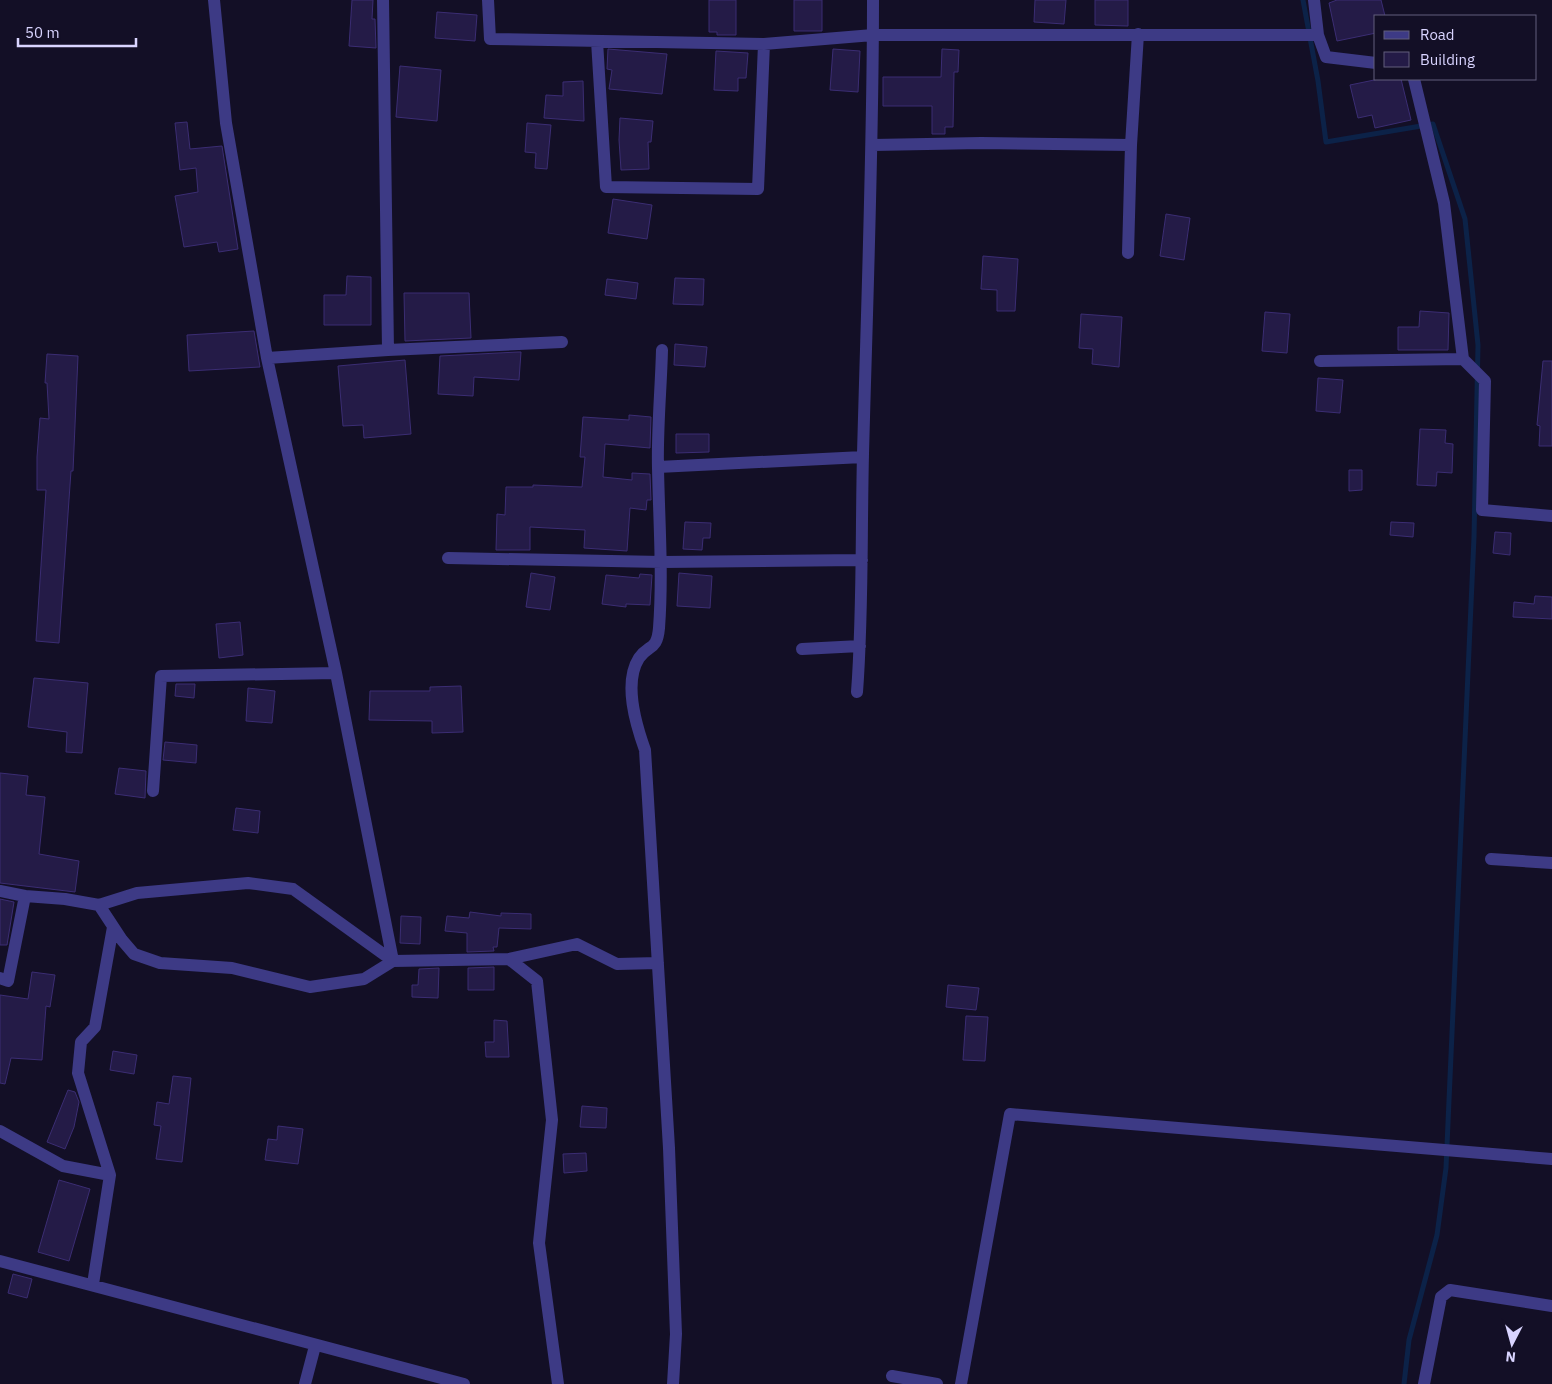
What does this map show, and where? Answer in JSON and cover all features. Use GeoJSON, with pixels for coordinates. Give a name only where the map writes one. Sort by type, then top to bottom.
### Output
{"type":"FeatureCollection","features":[{"type":"Feature","properties":{"kind":"street"},"geometry":{"type":"LineString","coordinates":[[214,0],[226,123],[267,358],[336,673],[393,961]]}},
{"type":"Feature","properties":{"kind":"street"},"geometry":{"type":"LineString","coordinates":[[383,0],[388,350]]}},
{"type":"Feature","properties":{"kind":"street"},"geometry":{"type":"LineString","coordinates":[[488,0],[490,40],[764,44],[873,34],[1317,35]]}},
{"type":"Feature","properties":{"kind":"street"},"geometry":{"type":"LineString","coordinates":[[857,692],[860,646],[863,456],[873,145],[872,0]]}},
{"type":"Feature","properties":{"kind":"street"},"geometry":{"type":"LineString","coordinates":[[1314,0],[1317,35],[1326,57],[1374,62]]}},
{"type":"Feature","properties":{"kind":"street"},"geometry":{"type":"LineString","coordinates":[[1128,253],[1131,145],[1138,34]]}},
{"type":"Feature","properties":{"kind":"street"},"geometry":{"type":"LineString","coordinates":[[597,41],[606,187],[758,189],[764,44]]}},
{"type":"Feature","properties":{"kind":"street"},"geometry":{"type":"LineString","coordinates":[[1414,80],[1444,203],[1467,363],[1484,380],[1486,414],[1482,510],[1552,516]]}},
{"type":"Feature","properties":{"kind":"street"},"geometry":{"type":"LineString","coordinates":[[873,145],[1131,145]]}},
{"type":"Feature","properties":{"kind":"street"},"geometry":{"type":"LineString","coordinates":[[267,358],[562,342]]}},
{"type":"Feature","properties":{"kind":"street"},"geometry":{"type":"LineString","coordinates":[[662,350],[658,467],[662,562],[658,630],[655,645],[640,658],[632,681],[633,715],[644,750],[669,1148],[676,1334],[673,1384]]}},
{"type":"Feature","properties":{"kind":"street"},"geometry":{"type":"LineString","coordinates":[[1320,361],[1467,363]]}},
{"type":"Feature","properties":{"kind":"street"},"geometry":{"type":"LineString","coordinates":[[658,467],[863,456]]}},
{"type":"Feature","properties":{"kind":"street"},"geometry":{"type":"LineString","coordinates":[[448,558],[662,562],[862,560]]}},
{"type":"Feature","properties":{"kind":"street"},"geometry":{"type":"LineString","coordinates":[[802,649],[860,646]]}},
{"type":"Feature","properties":{"kind":"street"},"geometry":{"type":"LineString","coordinates":[[154,791],[161,676],[336,673]]}},
{"type":"Feature","properties":{"kind":"street"},"geometry":{"type":"LineString","coordinates":[[1491,859],[1552,863]]}},
{"type":"Feature","properties":{"kind":"street"},"geometry":{"type":"LineString","coordinates":[[0,890],[25,896],[65,899],[99,906],[137,893],[248,883],[293,889],[393,961]]}},
{"type":"Feature","properties":{"kind":"street"},"geometry":{"type":"LineString","coordinates":[[0,978],[8,980],[25,896]]}},
{"type":"Feature","properties":{"kind":"street"},"geometry":{"type":"LineString","coordinates":[[99,906],[134,954],[160,963],[232,968],[310,987],[364,979],[393,961],[510,959],[577,944],[617,964],[658,963]]}},
{"type":"Feature","properties":{"kind":"street"},"geometry":{"type":"LineString","coordinates":[[93,1284],[110,1174],[78,1073],[81,1042],[95,1027],[113,927]]}},
{"type":"Feature","properties":{"kind":"street"},"geometry":{"type":"LineString","coordinates":[[510,959],[537,980],[552,1120],[539,1243],[558,1384]]}},
{"type":"Feature","properties":{"kind":"street"},"geometry":{"type":"LineString","coordinates":[[961,1384],[1010,1114],[1552,1159]]}},
{"type":"Feature","properties":{"kind":"street"},"geometry":{"type":"LineString","coordinates":[[0,1131],[63,1166],[110,1174]]}},
{"type":"Feature","properties":{"kind":"street"},"geometry":{"type":"LineString","coordinates":[[0,1261],[93,1284],[315,1346],[464,1384]]}},
{"type":"Feature","properties":{"kind":"street"},"geometry":{"type":"LineString","coordinates":[[1424,1384],[1440,1297],[1450,1290],[1552,1306]]}},
{"type":"Feature","properties":{"kind":"street"},"geometry":{"type":"LineString","coordinates":[[305,1384],[315,1346]]}},
{"type":"Feature","properties":{"kind":"street"},"geometry":{"type":"LineString","coordinates":[[892,1376],[936,1384]]}},
{"type":"Feature","properties":{"kind":"building"},"geometry":{"type":"Polygon","coordinates":[[[352,0],[373,0],[372,19],[375,19],[376,48],[349,46],[352,0]]]}},
{"type":"Feature","properties":{"kind":"building"},"geometry":{"type":"Polygon","coordinates":[[[709,0],[736,0],[736,35],[717,35],[717,32],[709,32],[709,0]]]}},
{"type":"Feature","properties":{"kind":"building"},"geometry":{"type":"Polygon","coordinates":[[[794,0],[822,0],[822,31],[794,31],[794,0]]]}},
{"type":"Feature","properties":{"kind":"building"},"geometry":{"type":"Polygon","coordinates":[[[1035,0],[1066,0],[1064,24],[1034,22],[1035,0]]]}},
{"type":"Feature","properties":{"kind":"building"},"geometry":{"type":"Polygon","coordinates":[[[1095,0],[1128,0],[1128,26],[1095,25],[1095,0]]]}},
{"type":"Feature","properties":{"kind":"building"},"geometry":{"type":"Polygon","coordinates":[[[1337,0],[1381,0],[1385,15],[1374,15],[1374,33],[1337,41],[1329,3],[1337,0]]]}},
{"type":"Feature","properties":{"kind":"building"},"geometry":{"type":"Polygon","coordinates":[[[437,12],[477,15],[475,41],[435,38],[437,12]]]}},
{"type":"Feature","properties":{"kind":"building"},"geometry":{"type":"Polygon","coordinates":[[[608,49],[667,54],[662,94],[609,89],[612,70],[607,69],[608,49]]]}},
{"type":"Feature","properties":{"kind":"building"},"geometry":{"type":"Polygon","coordinates":[[[833,49],[860,51],[858,92],[830,90],[833,49]]]}},
{"type":"Feature","properties":{"kind":"building"},"geometry":{"type":"Polygon","coordinates":[[[942,49],[959,50],[958,72],[954,72],[953,127],[945,127],[945,134],[932,134],[932,106],[883,106],[883,77],[941,77],[942,49]]]}},
{"type":"Feature","properties":{"kind":"building"},"geometry":{"type":"Polygon","coordinates":[[[716,51],[748,53],[746,78],[738,78],[738,91],[714,90],[716,51]]]}},
{"type":"Feature","properties":{"kind":"building"},"geometry":{"type":"Polygon","coordinates":[[[400,66],[441,70],[437,121],[396,117],[400,66]]]}},
{"type":"Feature","properties":{"kind":"building"},"geometry":{"type":"Polygon","coordinates":[[[1374,80],[1401,80],[1411,120],[1375,128],[1372,115],[1358,118],[1350,85],[1374,80]]]}},
{"type":"Feature","properties":{"kind":"building"},"geometry":{"type":"Polygon","coordinates":[[[583,81],[584,121],[544,118],[546,95],[563,96],[563,82],[583,81]]]}},
{"type":"Feature","properties":{"kind":"building"},"geometry":{"type":"Polygon","coordinates":[[[620,118],[653,121],[651,142],[648,142],[649,169],[621,170],[620,118]]]}},
{"type":"Feature","properties":{"kind":"building"},"geometry":{"type":"Polygon","coordinates":[[[187,122],[190,149],[222,146],[238,249],[219,252],[217,242],[184,247],[175,196],[198,192],[196,168],[180,170],[175,123],[187,122]]]}},
{"type":"Feature","properties":{"kind":"building"},"geometry":{"type":"Polygon","coordinates":[[[527,123],[551,125],[547,169],[535,168],[536,153],[525,152],[527,123]]]}},
{"type":"Feature","properties":{"kind":"building"},"geometry":{"type":"Polygon","coordinates":[[[613,199],[652,205],[647,239],[608,233],[613,199]]]}},
{"type":"Feature","properties":{"kind":"building"},"geometry":{"type":"Polygon","coordinates":[[[1166,214],[1190,218],[1184,260],[1160,256],[1166,214]]]}},
{"type":"Feature","properties":{"kind":"building"},"geometry":{"type":"Polygon","coordinates":[[[983,256],[1018,259],[1015,311],[997,311],[997,290],[981,289],[983,256]]]}},
{"type":"Feature","properties":{"kind":"building"},"geometry":{"type":"Polygon","coordinates":[[[347,276],[371,277],[371,325],[324,325],[324,295],[346,295],[347,276]]]}},
{"type":"Feature","properties":{"kind":"building"},"geometry":{"type":"Polygon","coordinates":[[[675,278],[704,279],[703,305],[673,304],[675,278]]]}},
{"type":"Feature","properties":{"kind":"building"},"geometry":{"type":"Polygon","coordinates":[[[607,279],[638,283],[636,299],[605,295],[607,279]]]}},
{"type":"Feature","properties":{"kind":"building"},"geometry":{"type":"Polygon","coordinates":[[[404,293],[469,293],[471,338],[405,341],[404,293]]]}},
{"type":"Feature","properties":{"kind":"building"},"geometry":{"type":"Polygon","coordinates":[[[1420,311],[1449,313],[1448,350],[1398,350],[1398,327],[1419,327],[1420,311]]]}},
{"type":"Feature","properties":{"kind":"building"},"geometry":{"type":"Polygon","coordinates":[[[1265,312],[1290,314],[1287,353],[1262,351],[1265,312]]]}},
{"type":"Feature","properties":{"kind":"building"},"geometry":{"type":"Polygon","coordinates":[[[1081,314],[1122,317],[1119,367],[1092,364],[1093,349],[1079,348],[1081,314]]]}},
{"type":"Feature","properties":{"kind":"building"},"geometry":{"type":"Polygon","coordinates":[[[254,331],[260,367],[189,371],[187,335],[254,331]]]}},
{"type":"Feature","properties":{"kind":"building"},"geometry":{"type":"Polygon","coordinates":[[[675,344],[707,347],[705,367],[674,365],[675,344]]]}},
{"type":"Feature","properties":{"kind":"building"},"geometry":{"type":"Polygon","coordinates":[[[521,352],[519,380],[474,377],[473,396],[438,394],[440,356],[521,352]]]}},
{"type":"Feature","properties":{"kind":"building"},"geometry":{"type":"Polygon","coordinates":[[[47,354],[78,356],[73,471],[71,471],[59,643],[36,641],[46,490],[37,490],[37,457],[40,418],[49,419],[47,383],[45,383],[47,354]]]}},
{"type":"Feature","properties":{"kind":"building"},"geometry":{"type":"Polygon","coordinates":[[[405,360],[411,434],[364,438],[363,425],[343,426],[338,366],[405,360]]]}},
{"type":"Feature","properties":{"kind":"building"},"geometry":{"type":"Polygon","coordinates":[[[1543,361],[1552,361],[1552,446],[1539,446],[1540,426],[1537,425],[1543,361]]]}},
{"type":"Feature","properties":{"kind":"building"},"geometry":{"type":"Polygon","coordinates":[[[1318,378],[1343,380],[1340,413],[1316,411],[1318,378]]]}},
{"type":"Feature","properties":{"kind":"building"},"geometry":{"type":"Polygon","coordinates":[[[629,415],[651,417],[650,448],[605,444],[603,477],[632,480],[632,473],[650,474],[651,500],[647,500],[646,510],[630,508],[627,551],[584,548],[585,530],[530,527],[530,550],[496,550],[497,514],[505,515],[506,487],[533,487],[533,485],[582,487],[585,457],[580,457],[583,417],[629,420],[629,415]]]}},
{"type":"Feature","properties":{"kind":"building"},"geometry":{"type":"Polygon","coordinates":[[[1420,429],[1446,430],[1445,443],[1453,444],[1452,473],[1437,472],[1436,486],[1417,485],[1420,429]]]}},
{"type":"Feature","properties":{"kind":"building"},"geometry":{"type":"Polygon","coordinates":[[[676,434],[709,434],[709,452],[676,453],[676,434]]]}},
{"type":"Feature","properties":{"kind":"building"},"geometry":{"type":"Polygon","coordinates":[[[1349,470],[1362,470],[1362,490],[1349,491],[1349,470]]]}},
{"type":"Feature","properties":{"kind":"building"},"geometry":{"type":"Polygon","coordinates":[[[685,522],[711,523],[710,538],[703,538],[702,550],[683,549],[685,522]]]}},
{"type":"Feature","properties":{"kind":"building"},"geometry":{"type":"Polygon","coordinates":[[[1391,522],[1414,523],[1413,537],[1390,535],[1391,522]]]}},
{"type":"Feature","properties":{"kind":"building"},"geometry":{"type":"Polygon","coordinates":[[[1495,532],[1511,533],[1510,555],[1493,553],[1495,532]]]}},
{"type":"Feature","properties":{"kind":"building"},"geometry":{"type":"Polygon","coordinates":[[[531,573],[555,577],[550,610],[526,607],[531,573]]]}},
{"type":"Feature","properties":{"kind":"building"},"geometry":{"type":"Polygon","coordinates":[[[679,573],[712,576],[710,608],[677,606],[679,573]]]}},
{"type":"Feature","properties":{"kind":"building"},"geometry":{"type":"Polygon","coordinates":[[[640,574],[652,575],[650,605],[626,604],[626,607],[602,604],[606,575],[639,578],[640,574]]]}},
{"type":"Feature","properties":{"kind":"building"},"geometry":{"type":"Polygon","coordinates":[[[1535,596],[1552,597],[1552,619],[1513,617],[1514,602],[1534,604],[1535,596]]]}},
{"type":"Feature","properties":{"kind":"building"},"geometry":{"type":"Polygon","coordinates":[[[240,622],[243,655],[219,658],[216,624],[240,622]]]}},
{"type":"Feature","properties":{"kind":"building"},"geometry":{"type":"Polygon","coordinates":[[[34,678],[88,683],[82,753],[66,752],[67,732],[28,727],[34,678]]]}},
{"type":"Feature","properties":{"kind":"building"},"geometry":{"type":"Polygon","coordinates":[[[176,684],[195,684],[194,698],[175,696],[176,684]]]}},
{"type":"Feature","properties":{"kind":"building"},"geometry":{"type":"Polygon","coordinates":[[[461,686],[463,732],[432,733],[432,721],[369,720],[370,691],[430,691],[430,687],[461,686]]]}},
{"type":"Feature","properties":{"kind":"building"},"geometry":{"type":"Polygon","coordinates":[[[248,688],[275,691],[272,723],[246,721],[248,688]]]}},
{"type":"Feature","properties":{"kind":"building"},"geometry":{"type":"Polygon","coordinates":[[[165,742],[197,745],[196,763],[163,760],[165,742]]]}},
{"type":"Feature","properties":{"kind":"building"},"geometry":{"type":"Polygon","coordinates":[[[119,768],[146,771],[145,798],[115,794],[119,768]]]}},
{"type":"Feature","properties":{"kind":"building"},"geometry":{"type":"Polygon","coordinates":[[[0,773],[28,776],[26,795],[45,797],[39,854],[79,861],[75,892],[0,883],[0,773]]]}},
{"type":"Feature","properties":{"kind":"building"},"geometry":{"type":"Polygon","coordinates":[[[236,808],[260,811],[258,833],[233,830],[236,808]]]}},
{"type":"Feature","properties":{"kind":"building"},"geometry":{"type":"Polygon","coordinates":[[[0,899],[14,902],[7,945],[0,945],[0,899]]]}},
{"type":"Feature","properties":{"kind":"building"},"geometry":{"type":"Polygon","coordinates":[[[470,912],[501,916],[501,913],[531,914],[531,929],[499,928],[497,947],[493,947],[494,951],[467,952],[467,933],[445,931],[447,916],[469,918],[470,912]]]}},
{"type":"Feature","properties":{"kind":"building"},"geometry":{"type":"Polygon","coordinates":[[[401,916],[421,917],[420,944],[400,943],[401,916]]]}},
{"type":"Feature","properties":{"kind":"building"},"geometry":{"type":"Polygon","coordinates":[[[494,967],[494,990],[468,990],[468,968],[494,967]]]}},
{"type":"Feature","properties":{"kind":"building"},"geometry":{"type":"Polygon","coordinates":[[[439,968],[438,998],[412,997],[412,985],[418,985],[419,969],[439,968]]]}},
{"type":"Feature","properties":{"kind":"building"},"geometry":{"type":"Polygon","coordinates":[[[32,972],[55,975],[50,1007],[46,1006],[42,1060],[11,1058],[5,1084],[0,1083],[0,995],[28,999],[32,972]]]}},
{"type":"Feature","properties":{"kind":"building"},"geometry":{"type":"Polygon","coordinates":[[[948,985],[979,988],[976,1010],[946,1007],[948,985]]]}},
{"type":"Feature","properties":{"kind":"building"},"geometry":{"type":"Polygon","coordinates":[[[966,1016],[988,1017],[985,1061],[963,1060],[966,1016]]]}},
{"type":"Feature","properties":{"kind":"building"},"geometry":{"type":"Polygon","coordinates":[[[494,1020],[507,1021],[509,1057],[486,1057],[485,1042],[494,1042],[494,1020]]]}},
{"type":"Feature","properties":{"kind":"building"},"geometry":{"type":"Polygon","coordinates":[[[113,1051],[137,1055],[134,1074],[110,1070],[113,1051]]]}},
{"type":"Feature","properties":{"kind":"building"},"geometry":{"type":"Polygon","coordinates":[[[173,1076],[191,1078],[182,1162],[156,1159],[161,1126],[154,1125],[157,1102],[169,1104],[173,1076]]]}},
{"type":"Feature","properties":{"kind":"building"},"geometry":{"type":"Polygon","coordinates":[[[68,1090],[75,1092],[79,1102],[74,1127],[65,1149],[47,1142],[68,1090]]]}},
{"type":"Feature","properties":{"kind":"building"},"geometry":{"type":"Polygon","coordinates":[[[582,1106],[607,1108],[606,1128],[580,1127],[582,1106]]]}},
{"type":"Feature","properties":{"kind":"building"},"geometry":{"type":"Polygon","coordinates":[[[278,1126],[303,1129],[298,1164],[265,1160],[268,1139],[277,1140],[278,1126]]]}},
{"type":"Feature","properties":{"kind":"building"},"geometry":{"type":"Polygon","coordinates":[[[586,1153],[587,1171],[564,1173],[563,1154],[586,1153]]]}},
{"type":"Feature","properties":{"kind":"building"},"geometry":{"type":"Polygon","coordinates":[[[59,1180],[90,1189],[69,1261],[38,1252],[59,1180]]]}},
{"type":"Feature","properties":{"kind":"building"},"geometry":{"type":"Polygon","coordinates":[[[13,1274],[32,1279],[27,1298],[8,1293],[13,1274]]]}},
{"type":"Feature","properties":{"kind":"waterway"},"geometry":{"type":"LineString","coordinates":[[1303,0],[1318,81],[1326,142],[1433,124],[1465,219],[1478,345],[1474,537],[1446,1168],[1437,1235],[1409,1340],[1404,1384]]}}]}
